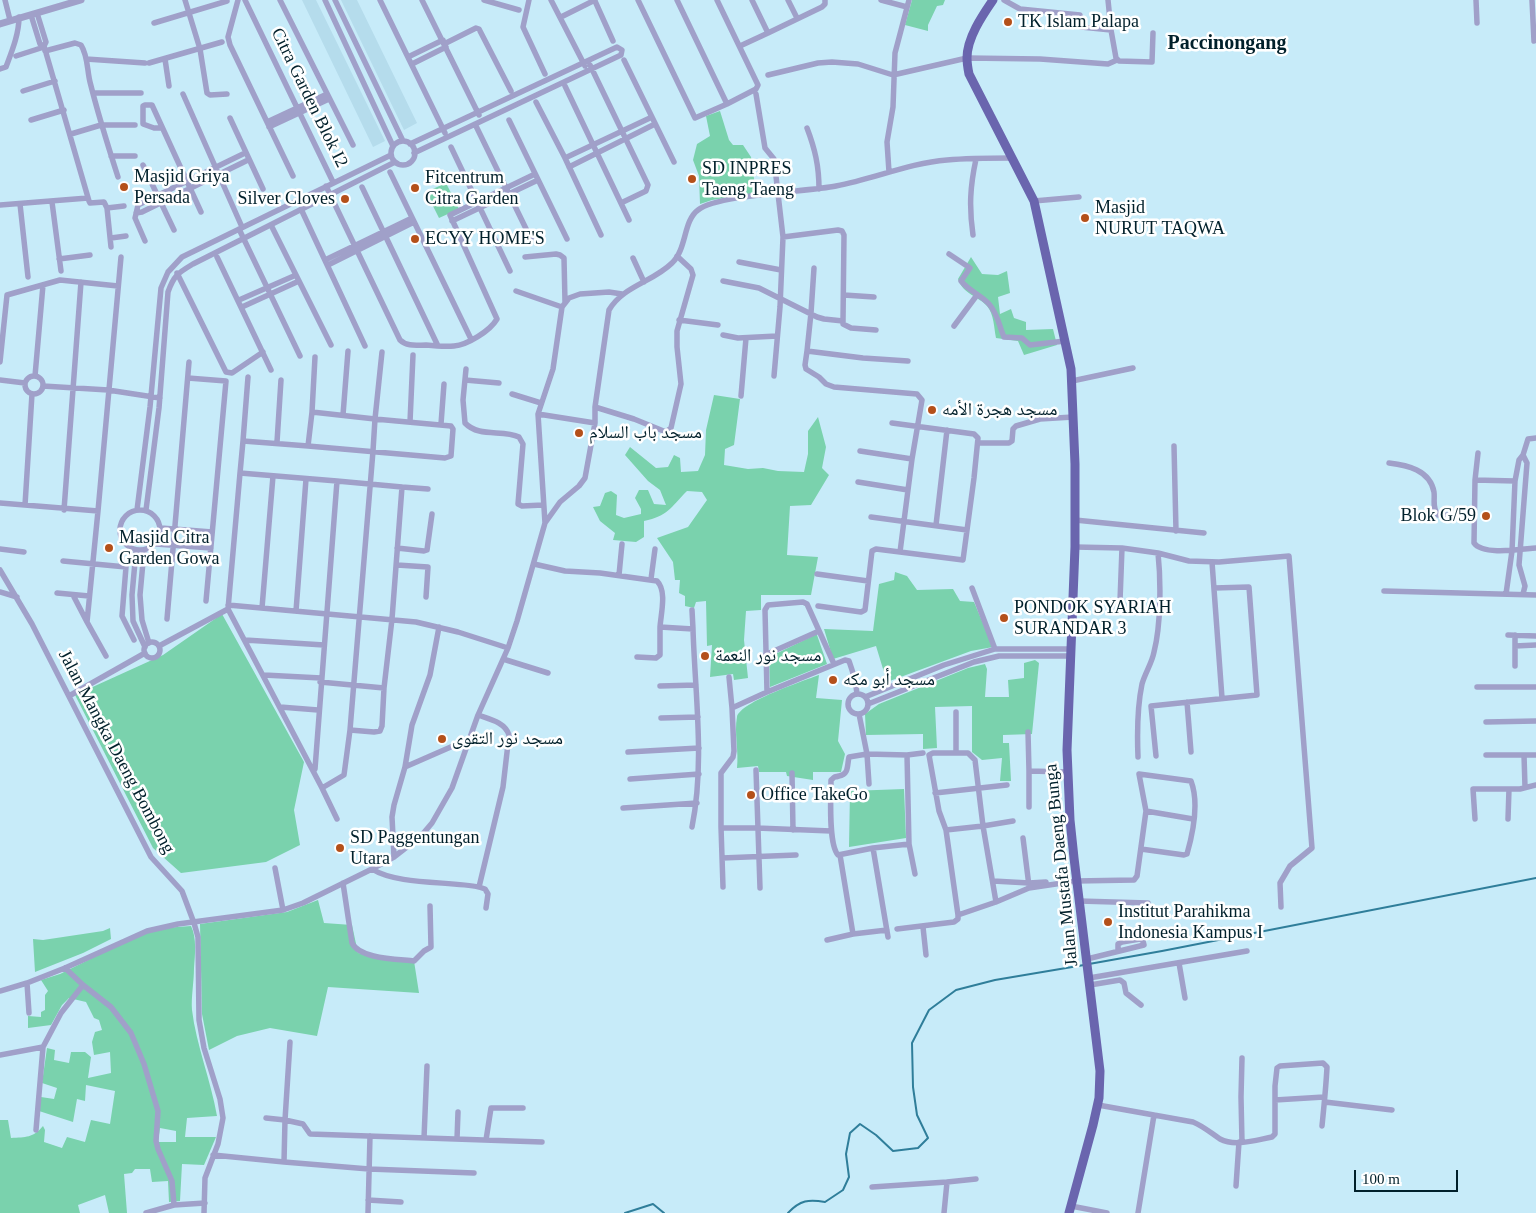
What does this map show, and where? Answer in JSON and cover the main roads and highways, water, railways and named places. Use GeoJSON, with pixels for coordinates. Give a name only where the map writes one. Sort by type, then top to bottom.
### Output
{"type":"FeatureCollection","features":[{"type":"Feature","properties":{"kind":"main road","name":"Jalan Mustafa Daeng Bunga"},"geometry":{"type":"LineString","coordinates":[[993,0],[983,14],[972,37],[967,58],[969,74],[1034,201],[1066,340],[1072,381],[1075,547],[1067,750],[1070,820],[1076,881],[1100,1071],[1098,1105],[1070,1210]]}},
{"type":"Feature","properties":{"kind":"waterway"},"geometry":{"type":"LineString","coordinates":[[1089,964],[1536,878]]}},
{"type":"Feature","properties":{"kind":"waterway"},"geometry":{"type":"LineString","coordinates":[[788,1213],[801,1203],[809,1201],[825,1202],[843,1190],[849,1177],[846,1154],[850,1133],[860,1124],[876,1135],[893,1151],[918,1148],[928,1138],[917,1115],[913,1087],[912,1043],[929,1010],[956,990],[995,980],[1084,965]]}},
{"type":"Feature","properties":{"kind":"waterway"},"geometry":{"type":"LineString","coordinates":[[625,1213],[653,1204],[664,1213]]}},
{"type":"Feature","properties":{"kind":"place","name":"TK Islam Palapa"},"geometry":{"type":"Point","coordinates":[1008,22]}},
{"type":"Feature","properties":{"kind":"place","name":"SD INPRES Taeng Taeng"},"geometry":{"type":"Point","coordinates":[692,179]}},
{"type":"Feature","properties":{"kind":"place","name":"Masjid Griya Persada"},"geometry":{"type":"Point","coordinates":[124,187]}},
{"type":"Feature","properties":{"kind":"place","name":"Fitcentrum Citra Garden"},"geometry":{"type":"Point","coordinates":[415,188]}},
{"type":"Feature","properties":{"kind":"place","name":"Silver Cloves"},"geometry":{"type":"Point","coordinates":[345,199]}},
{"type":"Feature","properties":{"kind":"place","name":"Masjid NURUT TAQWA"},"geometry":{"type":"Point","coordinates":[1085,218]}},
{"type":"Feature","properties":{"kind":"place","name":"ECYY HOME'S"},"geometry":{"type":"Point","coordinates":[415,239]}},
{"type":"Feature","properties":{"kind":"place","name":"مسجد هجرة الأمه"},"geometry":{"type":"Point","coordinates":[932,410]}},
{"type":"Feature","properties":{"kind":"place","name":"مسجد باب السلام"},"geometry":{"type":"Point","coordinates":[579,433]}},
{"type":"Feature","properties":{"kind":"place","name":"Blok G/59"},"geometry":{"type":"Point","coordinates":[1486,516]}},
{"type":"Feature","properties":{"kind":"place","name":"Masjid Citra Garden Gowa"},"geometry":{"type":"Point","coordinates":[109,548]}},
{"type":"Feature","properties":{"kind":"place","name":"PONDOK SYARIAH SURANDAR 3"},"geometry":{"type":"Point","coordinates":[1004,618]}},
{"type":"Feature","properties":{"kind":"place","name":"مسجد نور النعمة"},"geometry":{"type":"Point","coordinates":[705,656]}},
{"type":"Feature","properties":{"kind":"place","name":"مسجد أبو مكه"},"geometry":{"type":"Point","coordinates":[833,680]}},
{"type":"Feature","properties":{"kind":"place","name":"مسجد نور التقوى"},"geometry":{"type":"Point","coordinates":[442,739]}},
{"type":"Feature","properties":{"kind":"place","name":"Office TakeGo"},"geometry":{"type":"Point","coordinates":[751,795]}},
{"type":"Feature","properties":{"kind":"place","name":"SD Paggentungan Utara"},"geometry":{"type":"Point","coordinates":[340,848]}},
{"type":"Feature","properties":{"kind":"place","name":"Institut Parahikma Indonesia Kampus I"},"geometry":{"type":"Point","coordinates":[1108,922]}},
{"type":"Feature","properties":{"kind":"district","name":"Paccinongang"},"geometry":{"type":"Point","coordinates":[1227,44]}}]}
